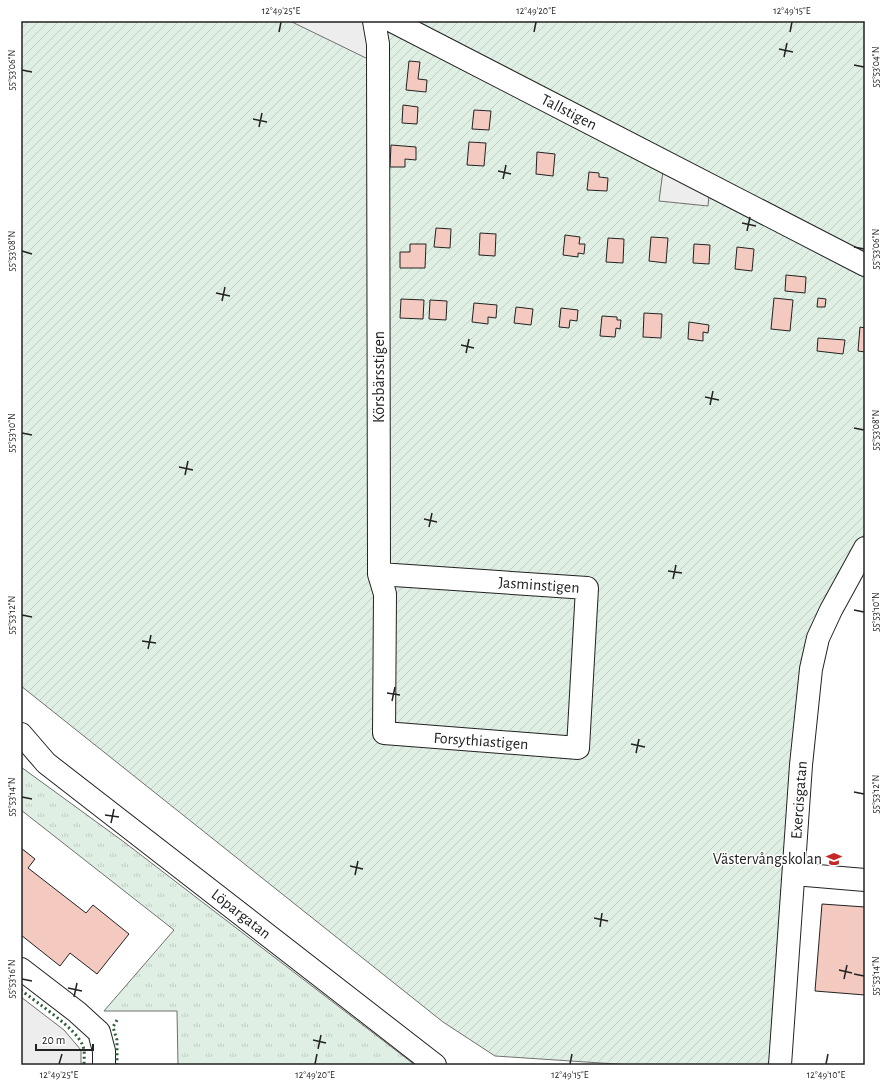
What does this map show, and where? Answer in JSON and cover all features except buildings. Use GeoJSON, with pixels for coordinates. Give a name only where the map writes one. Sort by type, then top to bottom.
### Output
{"type":"FeatureCollection","features":[{"type":"Feature","properties":{"kind":"street","name":"Körsbärsstigen"},"geometry":{"type":"LineString","coordinates":[[374,21],[378,44],[379,574],[385,594],[384,733]]}},
{"type":"Feature","properties":{"kind":"street","name":"Tallstigen"},"geometry":{"type":"LineString","coordinates":[[392,21],[865,265]]}},
{"type":"Feature","properties":{"kind":"street","name":"Exercisgatan"},"geometry":{"type":"LineString","coordinates":[[780,1065],[801,765],[811,669],[818,638],[831,610],[865,548]]}},
{"type":"Feature","properties":{"kind":"street","name":"Jasminstigen"},"geometry":{"type":"LineString","coordinates":[[379,574],[587,588],[578,748]]}},
{"type":"Feature","properties":{"kind":"street","name":"Forsythiastigen"},"geometry":{"type":"LineString","coordinates":[[384,733],[578,748]]}},
{"type":"Feature","properties":{"kind":"street","name":"Löpargatan"},"geometry":{"type":"LineString","coordinates":[[21,734],[46,763]]}},
{"type":"Feature","properties":{"kind":"street","name":"Löpargatan"},"geometry":{"type":"LineString","coordinates":[[21,750],[46,763],[435,1065]]}},
{"type":"Feature","properties":{"kind":"street"},"geometry":{"type":"LineString","coordinates":[[794,874],[865,880]]}},
{"type":"Feature","properties":{"kind":"street"},"geometry":{"type":"LineString","coordinates":[[21,969],[77,1012],[99,1032],[104,1051],[104,1065]]}},
{"type":"Feature","properties":{"kind":"green space"},"geometry":{"type":"Polygon","coordinates":[[[21,21],[865,21],[865,533],[804,650],[769,1065],[631,1065],[495,1056],[443,1022],[21,686],[21,21]]]}},
{"type":"Feature","properties":{"kind":"green space"},"geometry":{"type":"Polygon","coordinates":[[[21,767],[124,842],[415,1065],[178,1065],[177,1011],[104,1011],[174,930],[21,810],[21,767]]]}},
{"type":"Feature","properties":{"kind":"shaded area"},"geometry":{"type":"Polygon","coordinates":[[[290,21],[362,21],[375,44],[368,59],[290,21]]]}},
{"type":"Feature","properties":{"kind":"shaded area"},"geometry":{"type":"Polygon","coordinates":[[[663,171],[709,194],[708,206],[659,201],[663,171]]]}},
{"type":"Feature","properties":{"kind":"shaded area"},"geometry":{"type":"Polygon","coordinates":[[[21,997],[64,1030],[81,1050],[81,1065],[21,1065],[21,997]]]}},
{"type":"Feature","properties":{"kind":"hedge"},"geometry":{"type":"LineString","coordinates":[[21,990],[73,1031],[84,1048],[84,1065]]}},
{"type":"Feature","properties":{"kind":"hedge"},"geometry":{"type":"LineString","coordinates":[[117,1020],[113,1027],[117,1040],[117,1065]]}},
{"type":"Feature","properties":{"kind":"place","name":"Västervångskolan"},"geometry":{"type":"Point","coordinates":[834,859]}}]}
